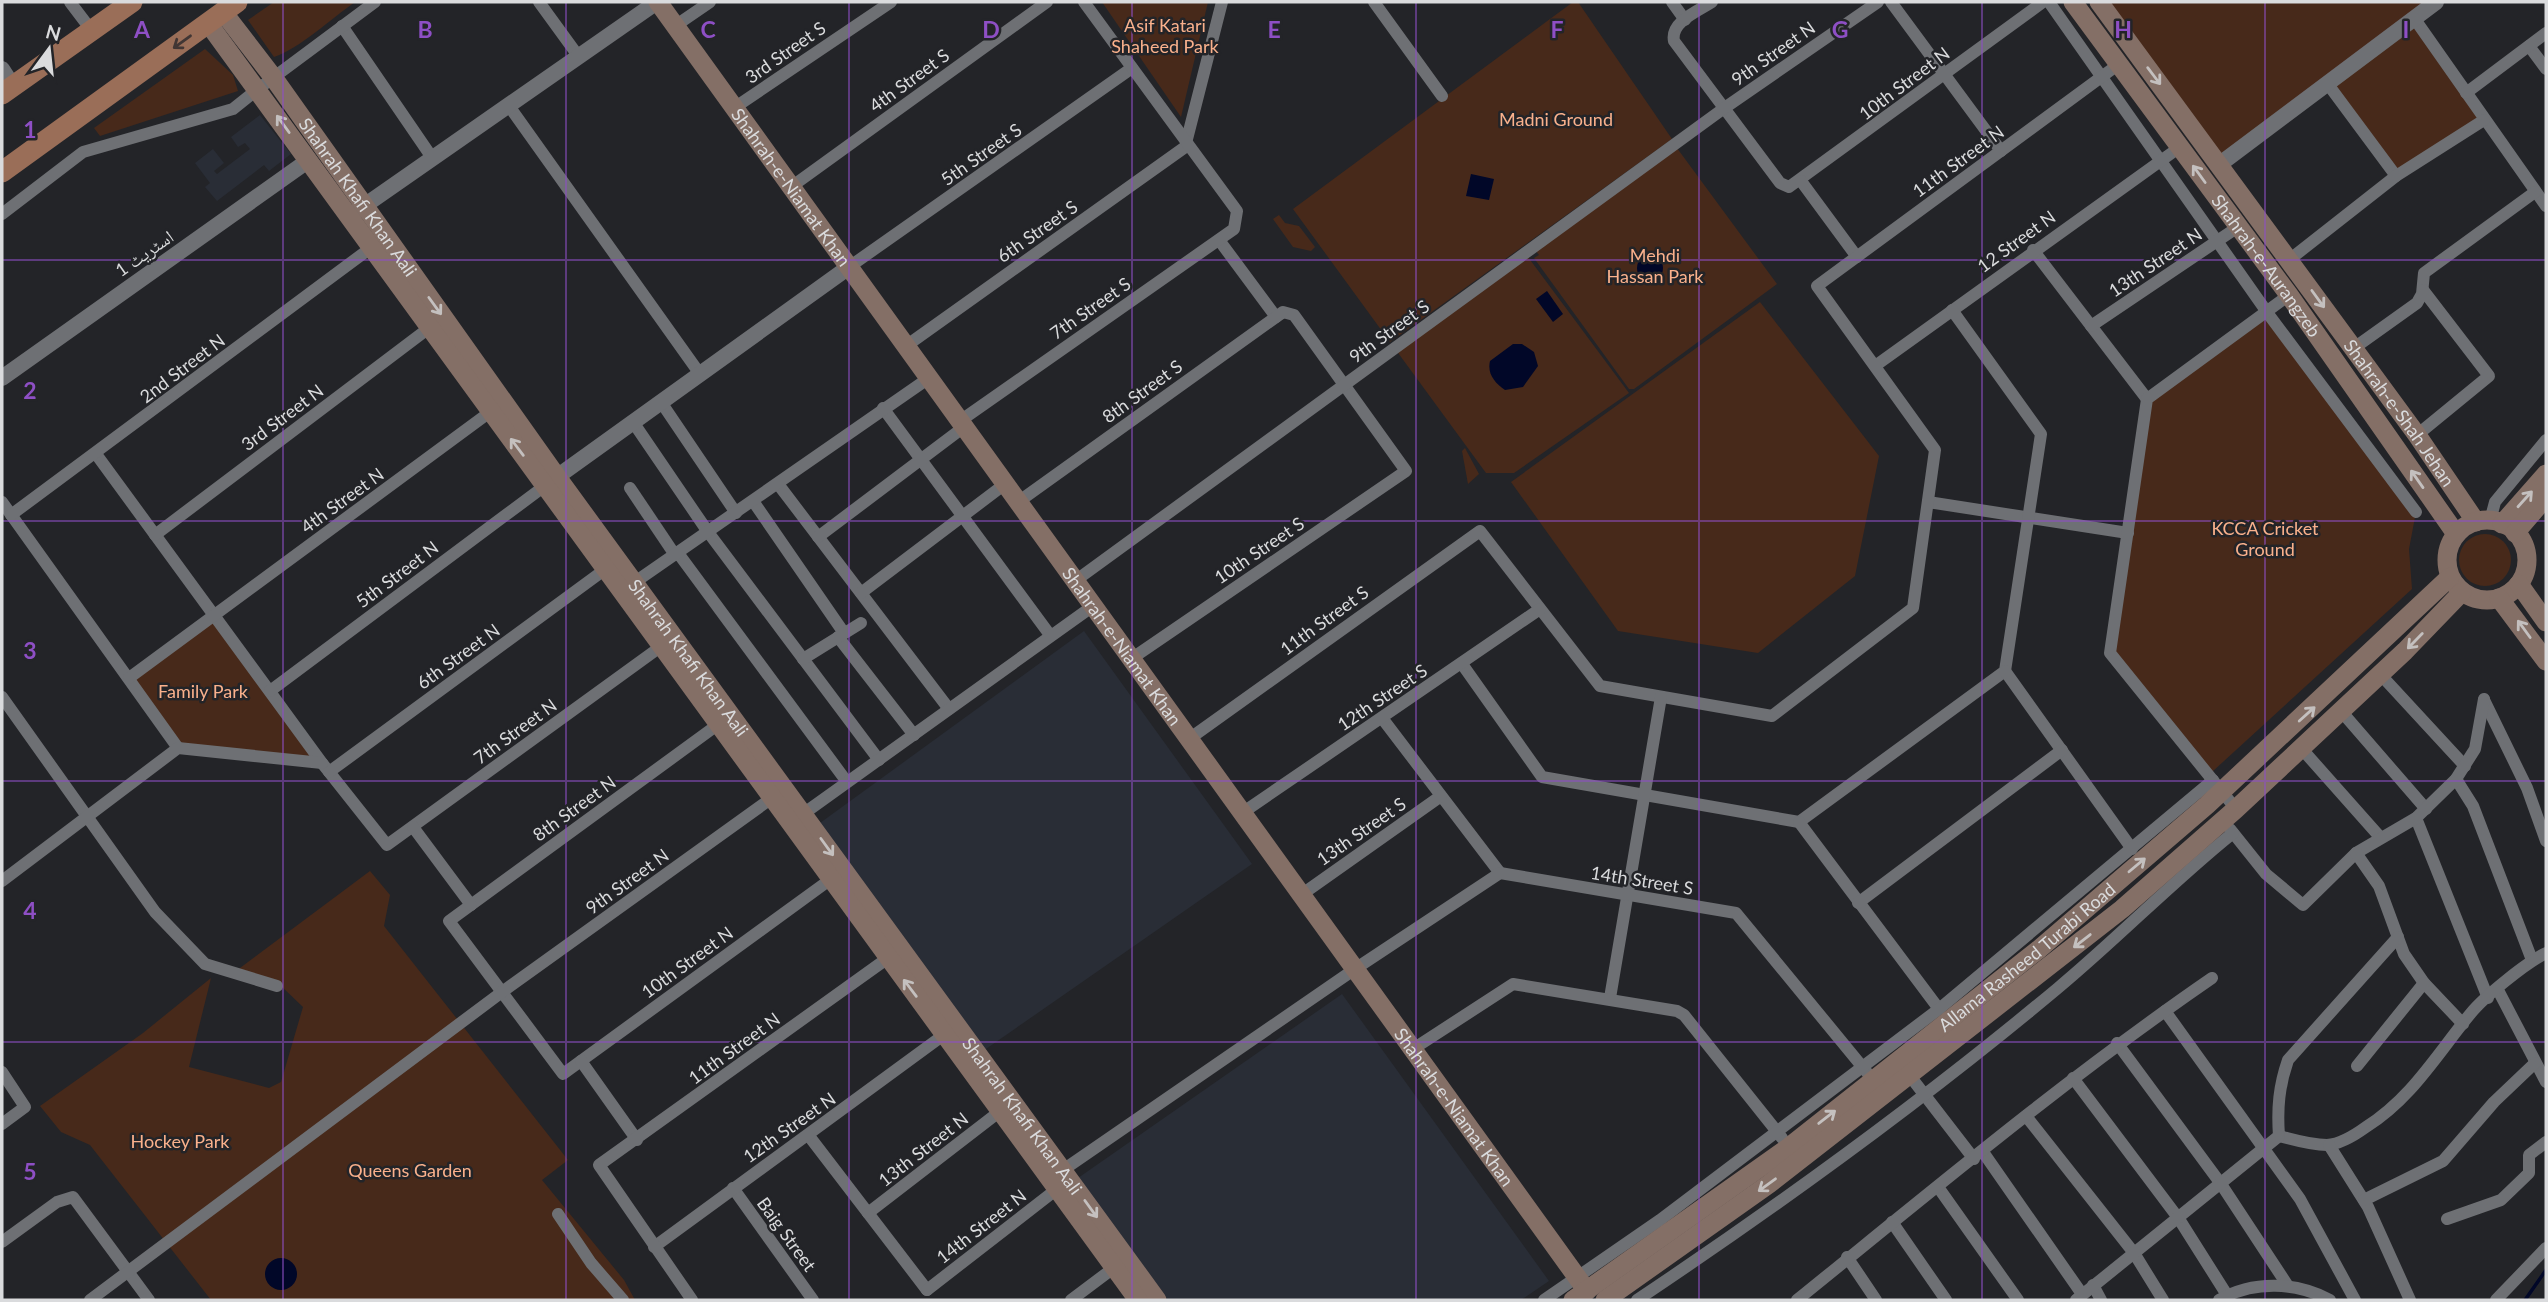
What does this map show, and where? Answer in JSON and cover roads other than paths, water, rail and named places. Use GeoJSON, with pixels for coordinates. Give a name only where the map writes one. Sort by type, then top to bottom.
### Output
{"type":"FeatureCollection","features":[{"type":"Feature","properties":{"kind":"main road"},"geometry":{"type":"LineString","coordinates":[[5,83],[92,31],[132,2]]}},
{"type":"Feature","properties":{"kind":"main road","name":"Shahrah-e-Niamat Khan"},"geometry":{"type":"LineString","coordinates":[[657,2],[1413,1049],[1582,1293]]}},
{"type":"Feature","properties":{"kind":"main road","name":"Shahrah-e-Aurangzeb"},"geometry":{"type":"LineString","coordinates":[[2073,2],[2289,295],[2456,534]]}},
{"type":"Feature","properties":{"kind":"main road","name":"Shahrah-e-Shah Jehan"},"geometry":{"type":"LineString","coordinates":[[2099,2],[2417,435],[2496,525]]}},
{"type":"Feature","properties":{"kind":"main road"},"geometry":{"type":"LineString","coordinates":[[2,172],[223,12]]}},
{"type":"Feature","properties":{"kind":"main road","name":"Shahrah Khafi Khan Aali"},"geometry":{"type":"LineString","coordinates":[[223,12],[309,160],[357,211],[372,247],[490,412],[635,583],[945,1034],[1005,1108]]}},
{"type":"Feature","properties":{"kind":"main road","name":"Shahrah Khafi Khan Aali"},"geometry":{"type":"LineString","coordinates":[[265,83],[551,481],[607,568],[772,798],[795,813],[831,879],[895,958],[1060,1180],[1157,1300]]}},
{"type":"Feature","properties":{"kind":"main road"},"geometry":{"type":"LineString","coordinates":[[2496,525],[2546,474]]}},
{"type":"Feature","properties":{"kind":"main road"},"geometry":{"type":"LineString","coordinates":[[2496,525],[2522,542],[2527,563],[2519,583],[2499,598],[2487,600],[2456,584],[2448,550],[2456,534],[2496,525],[2546,497]]}},
{"type":"Feature","properties":{"kind":"main road"},"geometry":{"type":"LineString","coordinates":[[2519,583],[2546,622]]}},
{"type":"Feature","properties":{"kind":"main road","name":"Allama Rasheed Turabi Road"},"geometry":{"type":"LineString","coordinates":[[1582,1293],[1869,1074],[2038,950],[2217,786],[2456,584]]}},
{"type":"Feature","properties":{"kind":"main road","name":"Allama Rasheed Turabi Road"},"geometry":{"type":"LineString","coordinates":[[1605,1300],[1769,1184],[1910,1076],[2230,821],[2301,748],[2380,674],[2456,584]]}},
{"type":"Feature","properties":{"kind":"main road"},"geometry":{"type":"LineString","coordinates":[[2499,598],[2546,661]]}},
{"type":"Feature","properties":{"kind":"main road","name":"Shahrah Khafi Khan Aali"},"geometry":{"type":"LineString","coordinates":[[1060,1180],[1138,1300]]}},
{"type":"Feature","properties":{"kind":"street"},"geometry":{"type":"LineString","coordinates":[[70,2],[92,31]]}},
{"type":"Feature","properties":{"kind":"street"},"geometry":{"type":"LineString","coordinates":[[2,214],[83,152],[233,109],[375,2]]}},
{"type":"Feature","properties":{"kind":"street"},"geometry":{"type":"LineString","coordinates":[[539,2],[579,57]]}},
{"type":"Feature","properties":{"kind":"street"},"geometry":{"type":"LineString","coordinates":[[357,211],[657,2]]}},
{"type":"Feature","properties":{"kind":"street"},"geometry":{"type":"LineString","coordinates":[[675,26],[710,2]]}},
{"type":"Feature","properties":{"kind":"street","name":"3rd Street S"},"geometry":{"type":"LineString","coordinates":[[734,108],[891,2]]}},
{"type":"Feature","properties":{"kind":"street","name":"4th Street S"},"geometry":{"type":"LineString","coordinates":[[791,187],[1047,2]]}},
{"type":"Feature","properties":{"kind":"street"},"geometry":{"type":"LineString","coordinates":[[1084,2],[1187,144]]}},
{"type":"Feature","properties":{"kind":"street"},"geometry":{"type":"LineString","coordinates":[[1187,144],[1222,2]]}},
{"type":"Feature","properties":{"kind":"street"},"geometry":{"type":"LineString","coordinates":[[1374,2],[1443,96]]}},
{"type":"Feature","properties":{"kind":"street"},"geometry":{"type":"LineString","coordinates":[[1672,2],[1685,20]]}},
{"type":"Feature","properties":{"kind":"street"},"geometry":{"type":"LineString","coordinates":[[1712,2],[1685,20],[1672,33],[1674,41],[1723,109]]}},
{"type":"Feature","properties":{"kind":"street","name":"9th Street N"},"geometry":{"type":"LineString","coordinates":[[1723,109],[1878,2]]}},
{"type":"Feature","properties":{"kind":"street"},"geometry":{"type":"LineString","coordinates":[[1891,2],[2001,151]]}},
{"type":"Feature","properties":{"kind":"street","name":"10th Street N"},"geometry":{"type":"LineString","coordinates":[[1723,109],[1784,187],[1801,181],[2043,2]]}},
{"type":"Feature","properties":{"kind":"street"},"geometry":{"type":"LineString","coordinates":[[2049,2],[2216,242],[2416,512]]}},
{"type":"Feature","properties":{"kind":"street"},"geometry":{"type":"LineString","coordinates":[[2220,164],[2436,2]]}},
{"type":"Feature","properties":{"kind":"street"},"geometry":{"type":"LineString","coordinates":[[2414,18],[2546,206]]}},
{"type":"Feature","properties":{"kind":"street"},"geometry":{"type":"LineString","coordinates":[[342,26],[433,159]]}},
{"type":"Feature","properties":{"kind":"street"},"geometry":{"type":"LineString","coordinates":[[2466,93],[2546,33]]}},
{"type":"Feature","properties":{"kind":"street"},"geometry":{"type":"LineString","coordinates":[[2529,46],[2546,69]]}},
{"type":"Feature","properties":{"kind":"street","name":"11th Street N"},"geometry":{"type":"LineString","coordinates":[[1875,366],[1817,286],[2119,64]]}},
{"type":"Feature","properties":{"kind":"street","name":"5th Street S"},"geometry":{"type":"LineString","coordinates":[[849,267],[1132,68]]}},
{"type":"Feature","properties":{"kind":"street"},"geometry":{"type":"LineString","coordinates":[[2327,83],[2396,176]]}},
{"type":"Feature","properties":{"kind":"street"},"geometry":{"type":"LineString","coordinates":[[509,106],[700,374]]}},
{"type":"Feature","properties":{"kind":"street","name":"9th Street S"},"geometry":{"type":"LineString","coordinates":[[1075,581],[1723,109]]}},
{"type":"Feature","properties":{"kind":"street"},"geometry":{"type":"LineString","coordinates":[[2289,260],[2396,176],[2484,120]]}},
{"type":"Feature","properties":{"kind":"street","name":"7th Street S"},"geometry":{"type":"LineString","coordinates":[[818,537],[922,460],[962,424],[1234,229],[1237,211],[1187,144]]}},
{"type":"Feature","properties":{"kind":"street","name":"6th Street S"},"geometry":{"type":"LineString","coordinates":[[906,346],[1187,144]]}},
{"type":"Feature","properties":{"kind":"street","name":"12 Street N"},"geometry":{"type":"LineString","coordinates":[[1875,366],[2180,146]]}},
{"type":"Feature","properties":{"kind":"street","name":"اسٹریٹ 1"},"geometry":{"type":"LineString","coordinates":[[2,378],[309,160]]}},
{"type":"Feature","properties":{"kind":"street"},"geometry":{"type":"LineString","coordinates":[[1801,181],[1857,257]]}},
{"type":"Feature","properties":{"kind":"street"},"geometry":{"type":"LineString","coordinates":[[2354,348],[2417,303],[2423,290],[2424,273],[2535,192]]}},
{"type":"Feature","properties":{"kind":"street","name":"13th Street N"},"geometry":{"type":"LineString","coordinates":[[2091,326],[2238,227]]}},
{"type":"Feature","properties":{"kind":"street"},"geometry":{"type":"LineString","coordinates":[[1219,240],[1346,383]]}},
{"type":"Feature","properties":{"kind":"street","name":"2nd Street N"},"geometry":{"type":"LineString","coordinates":[[11,515],[372,247]]}},
{"type":"Feature","properties":{"kind":"street"},"geometry":{"type":"LineString","coordinates":[[2033,250],[2147,399],[2110,653],[2217,786],[2230,821],[2266,874],[2303,905],[2356,853],[2421,814],[2456,779],[2475,749],[2484,699],[2527,788],[2546,841]]}},
{"type":"Feature","properties":{"kind":"street"},"geometry":{"type":"LineString","coordinates":[[551,481],[849,267]]}},
{"type":"Feature","properties":{"kind":"street"},"geometry":{"type":"LineString","coordinates":[[2417,435],[2489,376],[2423,290]]}},
{"type":"Feature","properties":{"kind":"street"},"geometry":{"type":"LineString","coordinates":[[2147,399],[2289,295]]}},
{"type":"Feature","properties":{"kind":"street"},"geometry":{"type":"LineString","coordinates":[[1952,310],[2041,434],[2006,671],[2132,849]]}},
{"type":"Feature","properties":{"kind":"street","name":"8th Street S"},"geometry":{"type":"LineString","coordinates":[[1018,502],[1282,314]]}},
{"type":"Feature","properties":{"kind":"street","name":"3rd Street N"},"geometry":{"type":"LineString","coordinates":[[155,535],[429,328]]}},
{"type":"Feature","properties":{"kind":"street"},"geometry":{"type":"LineString","coordinates":[[1540,608],[1600,686],[1772,716],[1913,608],[1935,450],[1875,366]]}},
{"type":"Feature","properties":{"kind":"street"},"geometry":{"type":"LineString","coordinates":[[635,583],[929,378]]}},
{"type":"Feature","properties":{"kind":"street","name":"10th Street S"},"geometry":{"type":"LineString","coordinates":[[1131,659],[1406,471],[1346,383]]}},
{"type":"Feature","properties":{"kind":"street"},"geometry":{"type":"LineString","coordinates":[[661,402],[736,513]]}},
{"type":"Feature","properties":{"kind":"street"},"geometry":{"type":"LineString","coordinates":[[883,408],[1050,635]]}},
{"type":"Feature","properties":{"kind":"street","name":"4th Street N"},"geometry":{"type":"LineString","coordinates":[[130,678],[490,412]]}},
{"type":"Feature","properties":{"kind":"street"},"geometry":{"type":"LineString","coordinates":[[634,422],[708,532],[879,760]]}},
{"type":"Feature","properties":{"kind":"street"},"geometry":{"type":"LineString","coordinates":[[2496,525],[2495,502],[2546,440]]}},
{"type":"Feature","properties":{"kind":"street"},"geometry":{"type":"LineString","coordinates":[[96,454],[326,767]]}},
{"type":"Feature","properties":{"kind":"street","name":"5th Street N"},"geometry":{"type":"LineString","coordinates":[[270,691],[551,481]]}},
{"type":"Feature","properties":{"kind":"street"},"geometry":{"type":"LineString","coordinates":[[778,484],[949,709]]}},
{"type":"Feature","properties":{"kind":"street"},"geometry":{"type":"LineString","coordinates":[[861,593],[1005,484]]}},
{"type":"Feature","properties":{"kind":"street"},"geometry":{"type":"LineString","coordinates":[[630,488],[676,554],[847,782]]}},
{"type":"Feature","properties":{"kind":"street"},"geometry":{"type":"LineString","coordinates":[[753,501],[841,635],[914,735]]}},
{"type":"Feature","properties":{"kind":"street"},"geometry":{"type":"LineString","coordinates":[[2,502],[178,748]]}},
{"type":"Feature","properties":{"kind":"street"},"geometry":{"type":"LineString","coordinates":[[1928,502],[2128,533]]}},
{"type":"Feature","properties":{"kind":"street","name":"11th Street S"},"geometry":{"type":"LineString","coordinates":[[1189,739],[1480,531],[1540,608]]}},
{"type":"Feature","properties":{"kind":"street","name":"6th Street N"},"geometry":{"type":"LineString","coordinates":[[326,767],[607,568]]}},
{"type":"Feature","properties":{"kind":"street"},"geometry":{"type":"LineString","coordinates":[[795,813],[879,760],[1093,606]]}},
{"type":"Feature","properties":{"kind":"street","name":"12th Street S"},"geometry":{"type":"LineString","coordinates":[[1242,813],[1540,608]]}},
{"type":"Feature","properties":{"kind":"street"},"geometry":{"type":"LineString","coordinates":[[803,659],[861,623]]}},
{"type":"Feature","properties":{"kind":"street","name":"7th Street N"},"geometry":{"type":"LineString","coordinates":[[326,767],[387,845],[663,645]]}},
{"type":"Feature","properties":{"kind":"street"},"geometry":{"type":"LineString","coordinates":[[1462,664],[1542,778],[1799,822],[1939,1009]]}},
{"type":"Feature","properties":{"kind":"street"},"geometry":{"type":"LineString","coordinates":[[1799,822],[2006,671]]}},
{"type":"Feature","properties":{"kind":"street"},"geometry":{"type":"LineString","coordinates":[[2380,674],[2465,766]]}},
{"type":"Feature","properties":{"kind":"street"},"geometry":{"type":"LineString","coordinates":[[1610,998],[1661,696]]}},
{"type":"Feature","properties":{"kind":"street"},"geometry":{"type":"LineString","coordinates":[[2,697],[155,912],[205,964],[277,986]]}},
{"type":"Feature","properties":{"kind":"street"},"geometry":{"type":"LineString","coordinates":[[2341,711],[2421,814],[2493,994],[2546,1082]]}},
{"type":"Feature","properties":{"kind":"street"},"geometry":{"type":"LineString","coordinates":[[1354,969],[1500,873],[1382,718]]}},
{"type":"Feature","properties":{"kind":"street","name":"8th Street N"},"geometry":{"type":"LineString","coordinates":[[502,992],[449,921],[720,723]]}},
{"type":"Feature","properties":{"kind":"street"},"geometry":{"type":"LineString","coordinates":[[2,881],[178,748],[326,767]]}},
{"type":"Feature","properties":{"kind":"street"},"geometry":{"type":"LineString","coordinates":[[2301,748],[2380,837]]}},
{"type":"Feature","properties":{"kind":"street"},"geometry":{"type":"LineString","coordinates":[[1858,903],[2062,750]]}},
{"type":"Feature","properties":{"kind":"street"},"geometry":{"type":"LineString","coordinates":[[2456,779],[2473,806],[2532,960]]}},
{"type":"Feature","properties":{"kind":"street"},"geometry":{"type":"LineString","coordinates":[[1869,1074],[1939,1009],[2132,849],[2217,786]]}},
{"type":"Feature","properties":{"kind":"street","name":"13th Street S"},"geometry":{"type":"LineString","coordinates":[[1301,895],[1441,796]]}},
{"type":"Feature","properties":{"kind":"street","name":"9th Street N"},"geometry":{"type":"LineString","coordinates":[[128,1273],[502,992],[772,798]]}},
{"type":"Feature","properties":{"kind":"street"},"geometry":{"type":"LineString","coordinates":[[1637,1300],[1769,1211],[2059,988],[2190,867],[2230,821]]}},
{"type":"Feature","properties":{"kind":"street"},"geometry":{"type":"LineString","coordinates":[[413,827],[471,905]]}},
{"type":"Feature","properties":{"kind":"street"},"geometry":{"type":"LineString","coordinates":[[2356,853],[2379,886],[2404,954],[2424,983],[2463,1024]]}},
{"type":"Feature","properties":{"kind":"street","name":"14th Street S"},"geometry":{"type":"LineString","coordinates":[[1500,873],[1736,913],[1869,1074]]}},
{"type":"Feature","properties":{"kind":"street","name":"10th Street N"},"geometry":{"type":"LineString","coordinates":[[502,992],[563,1074],[831,879]]}},
{"type":"Feature","properties":{"kind":"street"},"geometry":{"type":"LineString","coordinates":[[2279,1136],[2277,1113],[2280,1083],[2288,1060],[2398,937]]}},
{"type":"Feature","properties":{"kind":"street"},"geometry":{"type":"LineString","coordinates":[[2279,1136],[2329,1145],[2352,1136],[2385,1115],[2415,1087],[2463,1024],[2532,960],[2546,953]]}},
{"type":"Feature","properties":{"kind":"street","name":"11th Street N"},"geometry":{"type":"LineString","coordinates":[[654,1247],[599,1166],[895,958]]}},
{"type":"Feature","properties":{"kind":"street","name":"14th Street N"},"geometry":{"type":"LineString","coordinates":[[926,1295],[1060,1180],[1354,969]]}},
{"type":"Feature","properties":{"kind":"street"},"geometry":{"type":"LineString","coordinates":[[1802,1299],[1847,1257],[1978,1156],[2073,1078],[2118,1043],[2213,978]]}},
{"type":"Feature","properties":{"kind":"street"},"geometry":{"type":"LineString","coordinates":[[2357,1066],[2424,983]]}},
{"type":"Feature","properties":{"kind":"street"},"geometry":{"type":"LineString","coordinates":[[1413,1049],[1513,984],[1610,998],[1684,1015],[1784,1140]]}},
{"type":"Feature","properties":{"kind":"street"},"geometry":{"type":"LineString","coordinates":[[2165,1011],[2300,1199],[2355,1300]]}},
{"type":"Feature","properties":{"kind":"street","name":"12th Street N"},"geometry":{"type":"LineString","coordinates":[[654,1247],[945,1034]]}},
{"type":"Feature","properties":{"kind":"street"},"geometry":{"type":"LineString","coordinates":[[2118,1043],[2221,1184],[2288,1286]]}},
{"type":"Feature","properties":{"kind":"street"},"geometry":{"type":"LineString","coordinates":[[581,1061],[637,1140]]}},
{"type":"Feature","properties":{"kind":"street"},"geometry":{"type":"LineString","coordinates":[[2364,1200],[2443,1161],[2494,1102],[2535,1063]]}},
{"type":"Feature","properties":{"kind":"street"},"geometry":{"type":"LineString","coordinates":[[2,1072],[26,1107],[2,1124]]}},
{"type":"Feature","properties":{"kind":"street"},"geometry":{"type":"LineString","coordinates":[[1910,1076],[1978,1156],[2079,1297],[2279,1136]]}},
{"type":"Feature","properties":{"kind":"street"},"geometry":{"type":"LineString","coordinates":[[2073,1078],[2179,1219],[2223,1298],[2241,1290],[2288,1286],[2311,1290],[2330,1300]]}},
{"type":"Feature","properties":{"kind":"street","name":"13th Street N"},"geometry":{"type":"LineString","coordinates":[[868,1213],[1005,1108]]}},
{"type":"Feature","properties":{"kind":"street"},"geometry":{"type":"LineString","coordinates":[[2026,1116],[2134,1253],[2163,1300]]}},
{"type":"Feature","properties":{"kind":"street"},"geometry":{"type":"LineString","coordinates":[[809,1136],[926,1295]]}},
{"type":"Feature","properties":{"kind":"street"},"geometry":{"type":"LineString","coordinates":[[2447,1219],[2501,1200],[2529,1173],[2529,1155],[2546,1142]]}},
{"type":"Feature","properties":{"kind":"street"},"geometry":{"type":"LineString","coordinates":[[2329,1145],[2364,1200],[2410,1300]]}},
{"type":"Feature","properties":{"kind":"street"},"geometry":{"type":"LineString","coordinates":[[1938,1187],[2018,1300]]}},
{"type":"Feature","properties":{"kind":"street","name":"Baig Street"},"geometry":{"type":"LineString","coordinates":[[733,1188],[813,1300]]}},
{"type":"Feature","properties":{"kind":"street"},"geometry":{"type":"LineString","coordinates":[[2,1242],[57,1202],[73,1197],[149,1300]]}},
{"type":"Feature","properties":{"kind":"street"},"geometry":{"type":"LineString","coordinates":[[558,1214],[591,1263],[623,1300]]}},
{"type":"Feature","properties":{"kind":"street"},"geometry":{"type":"LineString","coordinates":[[1892,1222],[1946,1300]]}},
{"type":"Feature","properties":{"kind":"street"},"geometry":{"type":"LineString","coordinates":[[654,1247],[692,1300]]}},
{"type":"Feature","properties":{"kind":"street"},"geometry":{"type":"LineString","coordinates":[[2496,1300],[2546,1248]]}},
{"type":"Feature","properties":{"kind":"street"},"geometry":{"type":"LineString","coordinates":[[1847,1257],[1876,1300]]}},
{"type":"Feature","properties":{"kind":"street"},"geometry":{"type":"LineString","coordinates":[[1070,1300],[1115,1267]]}},
{"type":"Feature","properties":{"kind":"street"},"geometry":{"type":"LineString","coordinates":[[90,1300],[128,1273]]}},
{"type":"Feature","properties":{"kind":"street"},"geometry":{"type":"LineString","coordinates":[[2093,1285],[2101,1300]]}},
{"type":"Feature","properties":{"kind":"street"},"geometry":{"type":"LineString","coordinates":[[1544,1300],[1582,1293]]}},
{"type":"Feature","properties":{"kind":"water"},"geometry":{"type":"Polygon","coordinates":[[[1471,174],[1494,179],[1489,200],[1466,196],[1471,174]]]}},
{"type":"Feature","properties":{"kind":"water"},"geometry":{"type":"Polygon","coordinates":[[[1650,255],[1659,259],[1663,268],[1659,277],[1650,281],[1641,277],[1637,268],[1641,259],[1650,255]]]}},
{"type":"Feature","properties":{"kind":"water"},"geometry":{"type":"Polygon","coordinates":[[[1547,291],[1563,314],[1553,322],[1536,299],[1547,291]]]}},
{"type":"Feature","properties":{"kind":"water"},"geometry":{"type":"Polygon","coordinates":[[[1513,344],[1522,344],[1534,352],[1538,366],[1523,387],[1505,390],[1493,378],[1490,361],[1513,344]]]}},
{"type":"Feature","properties":{"kind":"water"},"geometry":{"type":"Polygon","coordinates":[[[281,1258],[292,1263],[297,1274],[292,1285],[281,1290],[270,1285],[265,1274],[270,1263],[281,1258]]]}},
{"type":"Feature","properties":{"kind":"waterway"},"geometry":{"type":"LineString","coordinates":[[2525,1300],[2546,1270]]}},
{"type":"Feature","properties":{"kind":"park label","name":"Asif Katari Shaheed Park"},"geometry":{"type":"Point","coordinates":[1165,35]}},
{"type":"Feature","properties":{"kind":"park label","name":"Madni Ground"},"geometry":{"type":"Point","coordinates":[1556,119]}},
{"type":"Feature","properties":{"kind":"park label","name":"Mehdi Hassan Park"},"geometry":{"type":"Point","coordinates":[1655,265]}},
{"type":"Feature","properties":{"kind":"park label","name":"KCCA Cricket Ground"},"geometry":{"type":"Point","coordinates":[2265,538]}},
{"type":"Feature","properties":{"kind":"park label","name":"Family Park"},"geometry":{"type":"Point","coordinates":[203,691]}},
{"type":"Feature","properties":{"kind":"park label","name":"Hockey Park"},"geometry":{"type":"Point","coordinates":[180,1141]}},
{"type":"Feature","properties":{"kind":"park label","name":"Queens Garden"},"geometry":{"type":"Point","coordinates":[410,1170]}}]}
